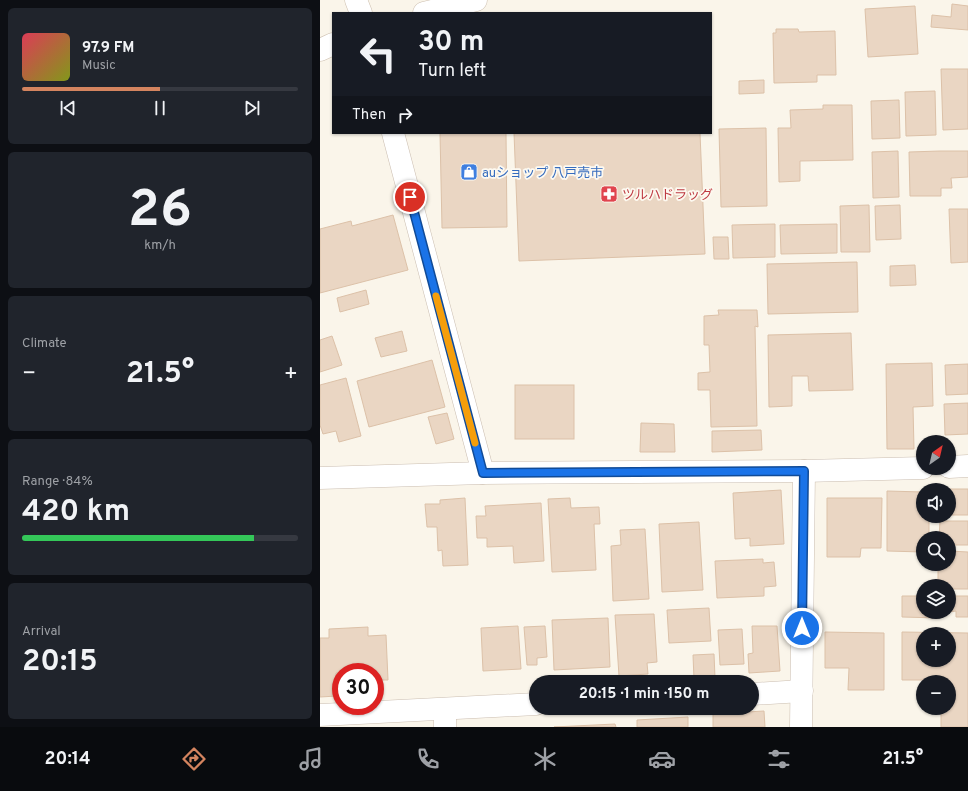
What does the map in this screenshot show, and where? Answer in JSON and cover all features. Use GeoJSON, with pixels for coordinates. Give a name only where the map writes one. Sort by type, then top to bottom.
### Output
{"type":"FeatureCollection","features":[{"type":"Feature","properties":{"kind":"street"},"geometry":{"type":"LineString","coordinates":[[356,0],[361,12]]}},
{"type":"Feature","properties":{"kind":"street"},"geometry":{"type":"LineString","coordinates":[[428,12],[476,0]]}},
{"type":"Feature","properties":{"kind":"street"},"geometry":{"type":"LineString","coordinates":[[320,50],[332,44]]}},
{"type":"Feature","properties":{"kind":"street"},"geometry":{"type":"LineString","coordinates":[[393,134],[483,473]]}},
{"type":"Feature","properties":{"kind":"street"},"geometry":{"type":"LineString","coordinates":[[956,467],[968,466]]}},
{"type":"Feature","properties":{"kind":"street"},"geometry":{"type":"LineString","coordinates":[[320,478],[483,473],[804,471],[916,468]]}},
{"type":"Feature","properties":{"kind":"street"},"geometry":{"type":"LineString","coordinates":[[801,727],[804,471]]}},
{"type":"Feature","properties":{"kind":"street"},"geometry":{"type":"LineString","coordinates":[[759,694],[802,691]]}},
{"type":"Feature","properties":{"kind":"street"},"geometry":{"type":"LineString","coordinates":[[320,715],[445,718],[529,705]]}},
{"type":"Feature","properties":{"kind":"building"},"geometry":{"type":"Polygon","coordinates":[[[952,4],[968,6],[968,30],[931,27],[932,15],[951,17],[952,4]]]}},
{"type":"Feature","properties":{"kind":"building"},"geometry":{"type":"Polygon","coordinates":[[[915,6],[918,54],[868,57],[865,9],[915,6]]]}},
{"type":"Feature","properties":{"kind":"building"},"geometry":{"type":"Polygon","coordinates":[[[776,29],[798,29],[799,32],[835,31],[836,75],[817,75],[817,82],[774,83],[773,33],[776,33],[776,29]]]}},
{"type":"Feature","properties":{"kind":"building"},"geometry":{"type":"Polygon","coordinates":[[[941,69],[968,69],[968,129],[943,130],[941,69]]]}},
{"type":"Feature","properties":{"kind":"building"},"geometry":{"type":"Polygon","coordinates":[[[764,80],[764,93],[739,94],[739,81],[764,80]]]}},
{"type":"Feature","properties":{"kind":"building"},"geometry":{"type":"Polygon","coordinates":[[[935,91],[936,135],[906,136],[905,92],[935,91]]]}},
{"type":"Feature","properties":{"kind":"building"},"geometry":{"type":"Polygon","coordinates":[[[899,100],[900,138],[872,139],[871,101],[899,100]]]}},
{"type":"Feature","properties":{"kind":"building"},"geometry":{"type":"Polygon","coordinates":[[[823,105],[852,105],[853,160],[800,161],[800,181],[779,182],[778,128],[791,128],[790,110],[823,109],[823,105]]]}},
{"type":"Feature","properties":{"kind":"building"},"geometry":{"type":"Polygon","coordinates":[[[766,128],[767,206],[721,207],[719,129],[766,128]]]}},
{"type":"Feature","properties":{"kind":"building"},"geometry":{"type":"Polygon","coordinates":[[[440,134],[506,134],[507,227],[442,228],[440,134]]]}},
{"type":"Feature","properties":{"kind":"building","name":"ツルハドラッグ"},"geometry":{"type":"Polygon","coordinates":[[[514,134],[700,134],[705,254],[519,261],[514,134]]]}},
{"type":"Feature","properties":{"kind":"building"},"geometry":{"type":"Polygon","coordinates":[[[898,151],[899,197],[873,198],[872,152],[898,151]]]}},
{"type":"Feature","properties":{"kind":"building"},"geometry":{"type":"Polygon","coordinates":[[[968,151],[968,177],[951,178],[952,188],[941,188],[941,196],[910,196],[909,152],[968,151]]]}},
{"type":"Feature","properties":{"kind":"building"},"geometry":{"type":"Polygon","coordinates":[[[869,205],[870,252],[841,252],[840,206],[869,205]]]}},
{"type":"Feature","properties":{"kind":"building"},"geometry":{"type":"Polygon","coordinates":[[[900,205],[901,239],[876,240],[875,206],[900,205]]]}},
{"type":"Feature","properties":{"kind":"building"},"geometry":{"type":"Polygon","coordinates":[[[949,209],[968,209],[968,262],[951,263],[949,209]]]}},
{"type":"Feature","properties":{"kind":"building"},"geometry":{"type":"Polygon","coordinates":[[[393,215],[408,270],[320,293],[320,229],[351,221],[352,226],[393,215]]]}},
{"type":"Feature","properties":{"kind":"building"},"geometry":{"type":"Polygon","coordinates":[[[775,224],[775,257],[733,258],[732,225],[775,224]]]}},
{"type":"Feature","properties":{"kind":"building"},"geometry":{"type":"Polygon","coordinates":[[[837,224],[837,253],[781,254],[780,225],[837,224]]]}},
{"type":"Feature","properties":{"kind":"building"},"geometry":{"type":"Polygon","coordinates":[[[713,237],[728,237],[729,259],[714,259],[713,237]]]}},
{"type":"Feature","properties":{"kind":"building"},"geometry":{"type":"Polygon","coordinates":[[[857,262],[858,312],[768,314],[767,264],[857,262]]]}},
{"type":"Feature","properties":{"kind":"building"},"geometry":{"type":"Polygon","coordinates":[[[915,265],[916,285],[890,286],[890,266],[915,265]]]}},
{"type":"Feature","properties":{"kind":"building"},"geometry":{"type":"Polygon","coordinates":[[[366,290],[369,304],[340,312],[337,298],[366,290]]]}},
{"type":"Feature","properties":{"kind":"building"},"geometry":{"type":"Polygon","coordinates":[[[718,310],[757,310],[758,327],[755,326],[757,426],[711,427],[710,390],[698,390],[698,373],[710,372],[709,345],[704,345],[704,316],[719,315],[718,310]]]}},
{"type":"Feature","properties":{"kind":"building"},"geometry":{"type":"Polygon","coordinates":[[[402,331],[407,351],[381,357],[375,338],[402,331]]]}},
{"type":"Feature","properties":{"kind":"building"},"geometry":{"type":"Polygon","coordinates":[[[851,333],[853,390],[809,391],[808,376],[792,376],[792,406],[769,407],[768,335],[851,333]]]}},
{"type":"Feature","properties":{"kind":"building"},"geometry":{"type":"Polygon","coordinates":[[[332,336],[342,365],[320,372],[320,340],[332,336]]]}},
{"type":"Feature","properties":{"kind":"building"},"geometry":{"type":"Polygon","coordinates":[[[432,360],[445,407],[369,427],[357,381],[432,360]]]}},
{"type":"Feature","properties":{"kind":"building"},"geometry":{"type":"Polygon","coordinates":[[[932,363],[933,406],[913,407],[914,449],[887,449],[886,364],[932,363]]]}},
{"type":"Feature","properties":{"kind":"building"},"geometry":{"type":"Polygon","coordinates":[[[968,364],[968,394],[946,395],[945,365],[968,364]]]}},
{"type":"Feature","properties":{"kind":"building"},"geometry":{"type":"Polygon","coordinates":[[[346,378],[361,436],[339,442],[336,431],[323,434],[320,425],[320,385],[346,378]]]}},
{"type":"Feature","properties":{"kind":"building"},"geometry":{"type":"Polygon","coordinates":[[[515,385],[574,385],[574,439],[515,439],[515,385]]]}},
{"type":"Feature","properties":{"kind":"building"},"geometry":{"type":"Polygon","coordinates":[[[968,403],[968,434],[945,435],[944,404],[968,403]]]}},
{"type":"Feature","properties":{"kind":"building"},"geometry":{"type":"Polygon","coordinates":[[[447,413],[454,439],[436,444],[428,417],[447,413]]]}},
{"type":"Feature","properties":{"kind":"building"},"geometry":{"type":"Polygon","coordinates":[[[641,423],[674,424],[675,452],[640,452],[641,423]]]}},
{"type":"Feature","properties":{"kind":"building"},"geometry":{"type":"Polygon","coordinates":[[[761,430],[762,450],[712,452],[712,431],[761,430]]]}},
{"type":"Feature","properties":{"kind":"building"},"geometry":{"type":"Polygon","coordinates":[[[956,489],[968,489],[968,515],[956,515],[956,489]]]}},
{"type":"Feature","properties":{"kind":"building"},"geometry":{"type":"Polygon","coordinates":[[[781,490],[784,544],[750,546],[750,538],[735,539],[733,493],[781,490]]]}},
{"type":"Feature","properties":{"kind":"building"},"geometry":{"type":"Polygon","coordinates":[[[887,491],[916,492],[916,523],[929,523],[929,531],[916,531],[916,552],[887,551],[887,491]]]}},
{"type":"Feature","properties":{"kind":"building"},"geometry":{"type":"Polygon","coordinates":[[[465,498],[468,565],[443,566],[442,550],[438,551],[437,527],[427,527],[425,504],[440,504],[440,500],[465,498]]]}},
{"type":"Feature","properties":{"kind":"building"},"geometry":{"type":"Polygon","coordinates":[[[570,498],[571,508],[599,507],[600,524],[594,524],[596,570],[552,572],[548,499],[570,498]]]}},
{"type":"Feature","properties":{"kind":"building"},"geometry":{"type":"Polygon","coordinates":[[[827,498],[882,498],[881,548],[861,548],[860,557],[827,557],[827,498]]]}},
{"type":"Feature","properties":{"kind":"building"},"geometry":{"type":"Polygon","coordinates":[[[541,503],[544,561],[514,563],[513,546],[487,547],[487,538],[477,538],[476,516],[486,516],[485,506],[541,503]]]}},
{"type":"Feature","properties":{"kind":"building"},"geometry":{"type":"Polygon","coordinates":[[[968,521],[968,545],[956,545],[956,531],[939,531],[940,523],[968,521]]]}},
{"type":"Feature","properties":{"kind":"building"},"geometry":{"type":"Polygon","coordinates":[[[699,522],[703,590],[662,592],[659,524],[699,522]]]}},
{"type":"Feature","properties":{"kind":"building"},"geometry":{"type":"Polygon","coordinates":[[[645,529],[649,599],[613,601],[611,546],[621,545],[620,530],[645,529]]]}},
{"type":"Feature","properties":{"kind":"building"},"geometry":{"type":"Polygon","coordinates":[[[956,551],[968,552],[968,589],[956,589],[956,579],[938,579],[938,571],[956,571],[956,551]]]}},
{"type":"Feature","properties":{"kind":"building"},"geometry":{"type":"Polygon","coordinates":[[[763,559],[763,563],[774,562],[776,586],[764,587],[764,596],[717,598],[715,561],[763,559]]]}},
{"type":"Feature","properties":{"kind":"building"},"geometry":{"type":"Polygon","coordinates":[[[902,596],[916,596],[916,617],[902,617],[902,596]]]}},
{"type":"Feature","properties":{"kind":"building"},"geometry":{"type":"Polygon","coordinates":[[[956,596],[968,596],[968,617],[956,617],[956,596]]]}},
{"type":"Feature","properties":{"kind":"building"},"geometry":{"type":"Polygon","coordinates":[[[709,608],[711,641],[669,643],[667,610],[709,608]]]}},
{"type":"Feature","properties":{"kind":"building"},"geometry":{"type":"Polygon","coordinates":[[[654,614],[657,662],[647,663],[648,674],[619,675],[615,615],[654,614]]]}},
{"type":"Feature","properties":{"kind":"building"},"geometry":{"type":"Polygon","coordinates":[[[608,618],[610,667],[554,670],[552,620],[608,618]]]}},
{"type":"Feature","properties":{"kind":"building"},"geometry":{"type":"Polygon","coordinates":[[[518,626],[521,669],[483,671],[481,628],[518,626]]]}},
{"type":"Feature","properties":{"kind":"building"},"geometry":{"type":"Polygon","coordinates":[[[545,626],[547,657],[537,658],[537,665],[527,665],[524,627],[545,626]]]}},
{"type":"Feature","properties":{"kind":"building"},"geometry":{"type":"Polygon","coordinates":[[[752,626],[777,626],[780,671],[749,673],[748,654],[753,653],[752,626]]]}},
{"type":"Feature","properties":{"kind":"building"},"geometry":{"type":"Polygon","coordinates":[[[368,627],[368,636],[386,635],[388,680],[384,680],[384,663],[332,663],[332,696],[320,697],[320,638],[329,638],[329,629],[368,627]]]}},
{"type":"Feature","properties":{"kind":"building"},"geometry":{"type":"Polygon","coordinates":[[[742,629],[744,664],[720,665],[718,630],[742,629]]]}},
{"type":"Feature","properties":{"kind":"building"},"geometry":{"type":"Polygon","coordinates":[[[825,632],[884,633],[884,690],[848,690],[849,668],[825,668],[825,632]]]}},
{"type":"Feature","properties":{"kind":"building"},"geometry":{"type":"Polygon","coordinates":[[[902,632],[916,632],[916,667],[956,667],[956,633],[968,633],[968,727],[941,727],[941,715],[956,715],[956,675],[916,675],[916,680],[902,680],[902,632]]]}},
{"type":"Feature","properties":{"kind":"building"},"geometry":{"type":"Polygon","coordinates":[[[714,654],[715,675],[694,675],[693,655],[714,654]]]}},
{"type":"Feature","properties":{"kind":"building"},"geometry":{"type":"Polygon","coordinates":[[[759,711],[764,711],[765,727],[713,727],[713,715],[759,715],[759,711]]]}},
{"type":"Feature","properties":{"kind":"building"},"geometry":{"type":"Polygon","coordinates":[[[688,717],[688,727],[637,727],[637,720],[688,717]]]}},
{"type":"Feature","properties":{"kind":"building"},"geometry":{"type":"Polygon","coordinates":[[[615,724],[616,727],[554,727],[615,724]]]}},
{"type":"Feature","properties":{"kind":"slow traffic"},"geometry":{"type":"LineString","coordinates":[[436,296],[475,443]]}},
{"type":"Feature","properties":{"kind":"place","name":"auショップ 八戸売市"},"geometry":{"type":"Point","coordinates":[469,172]}},
{"type":"Feature","properties":{"kind":"place","name":"ツルハドラッグ"},"geometry":{"type":"Point","coordinates":[609,194]}},
{"type":"Feature","properties":{"kind":"route"},"geometry":{"type":"LineString","coordinates":[[410,197],[483,473],[804,471],[802,628]]}}]}
